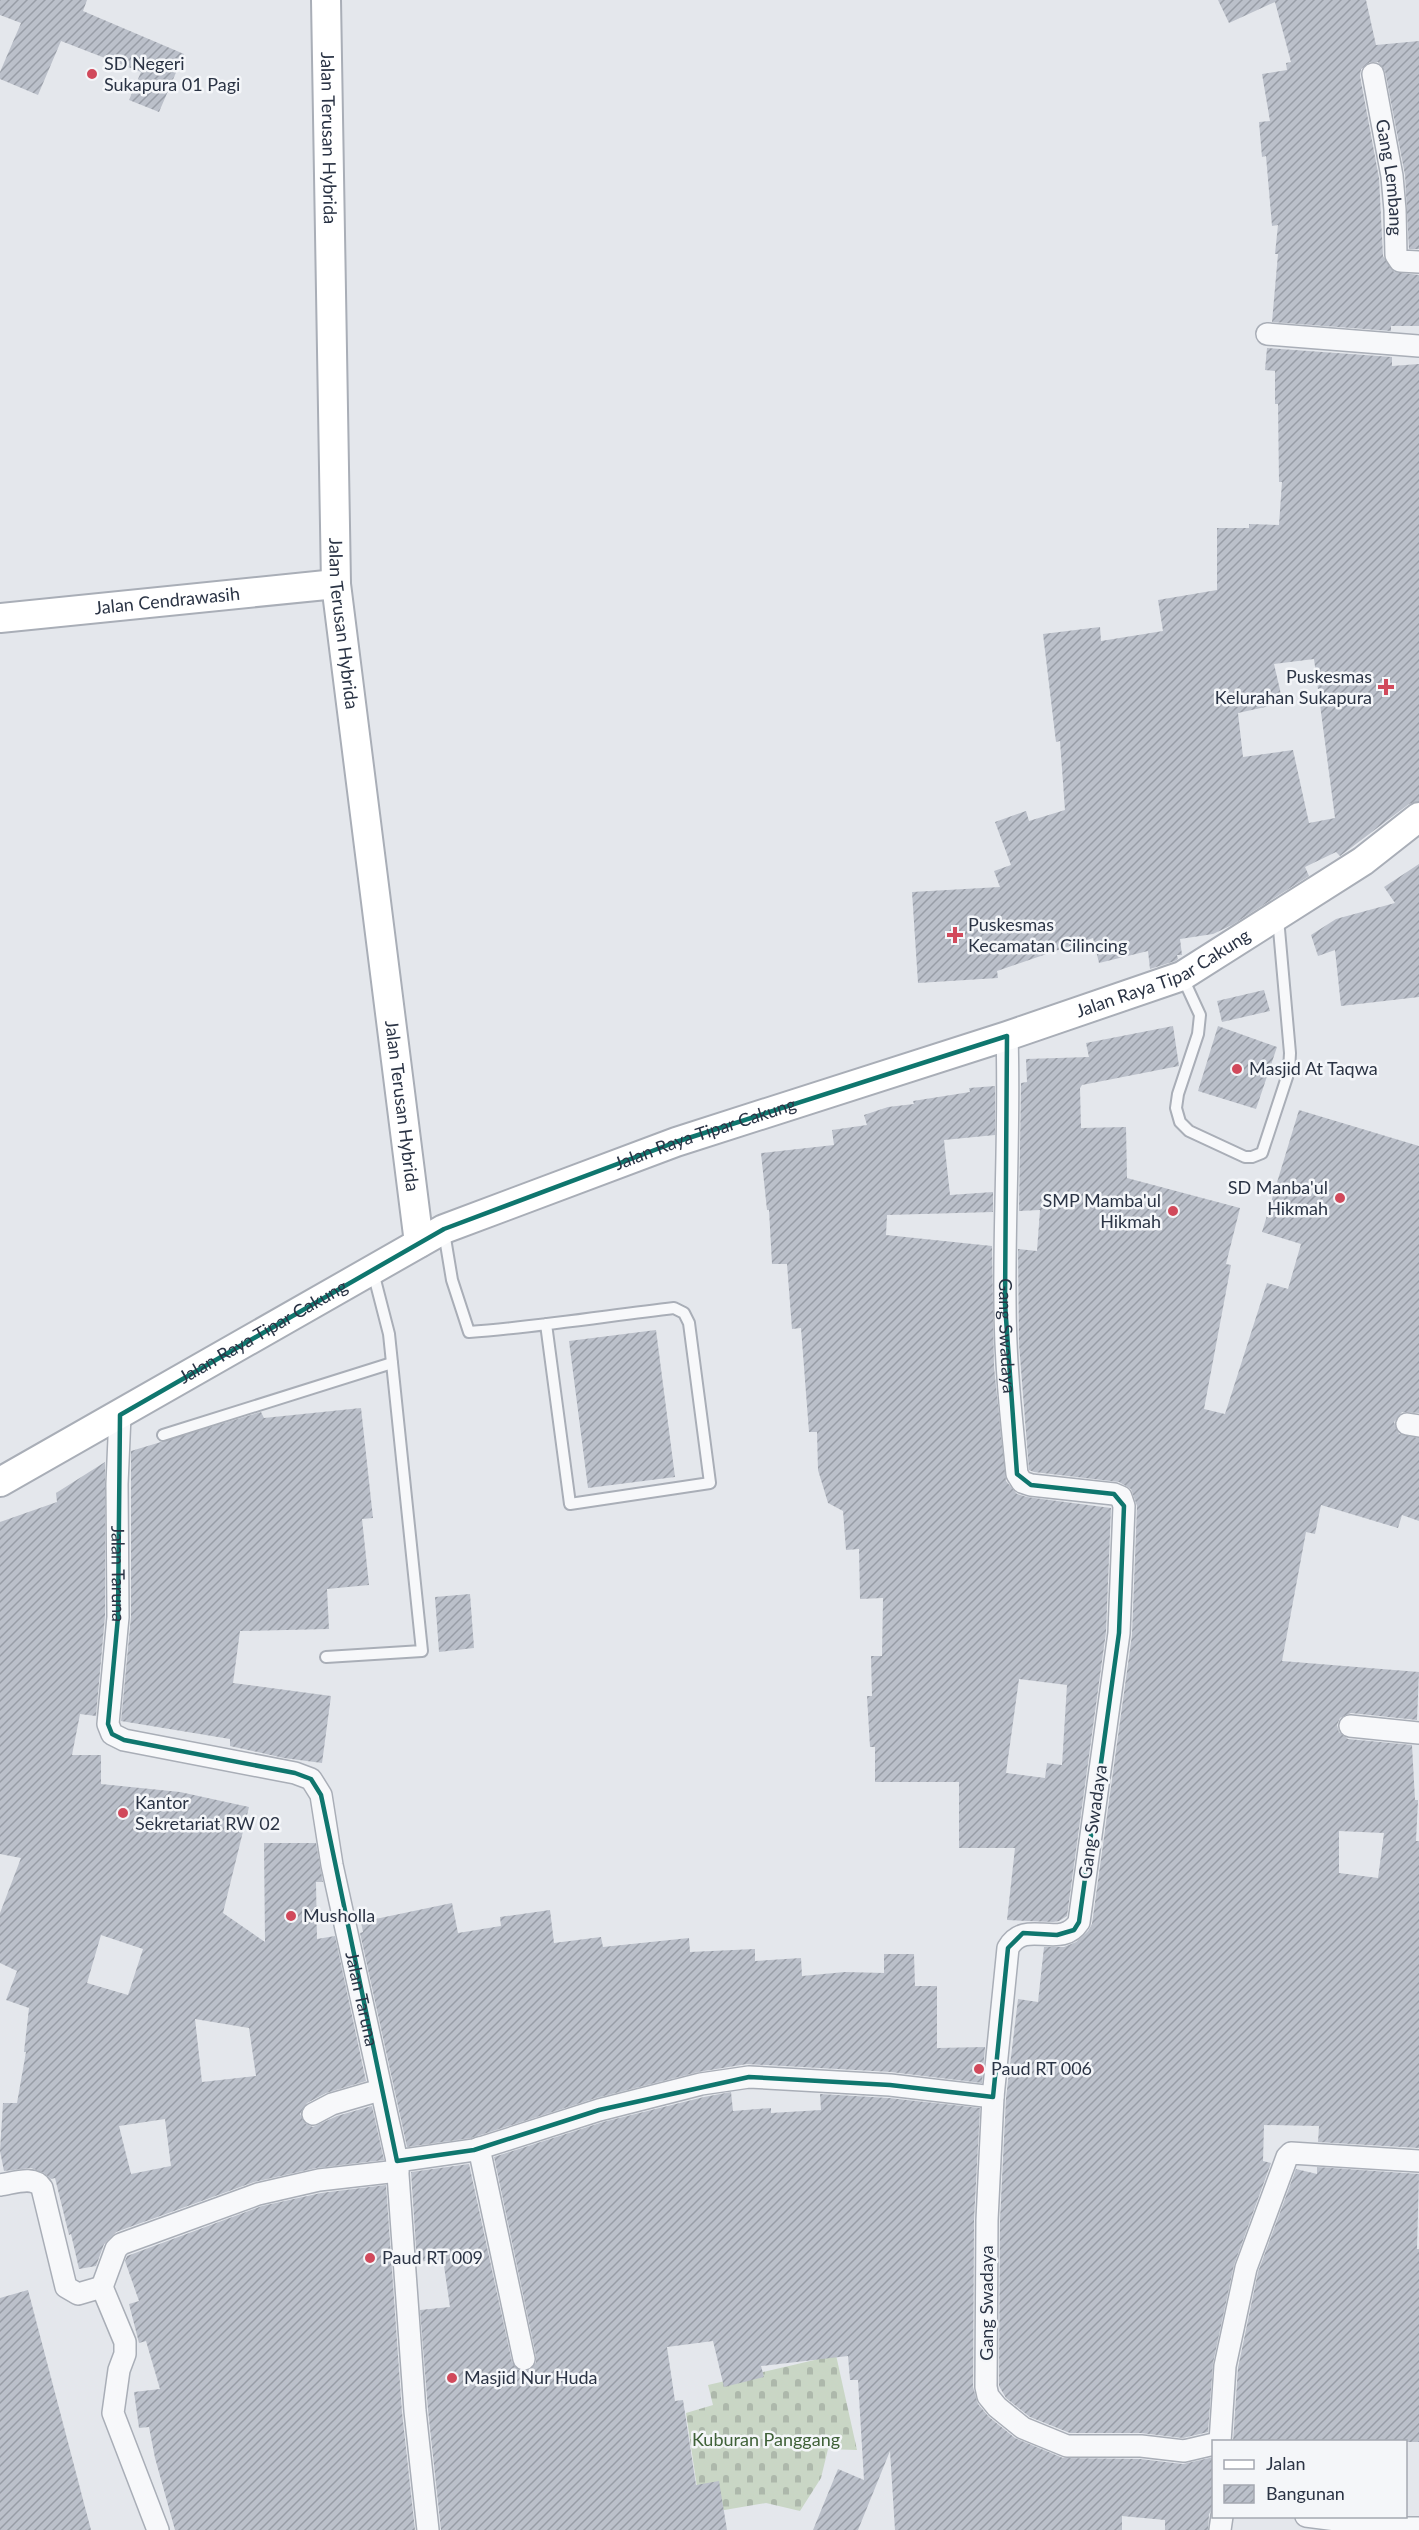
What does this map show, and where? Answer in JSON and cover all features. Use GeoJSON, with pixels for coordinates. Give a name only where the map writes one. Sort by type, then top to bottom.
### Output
{"type":"FeatureCollection","features":[{"type":"Feature","properties":{"kind":"street","name":"Jalan Terusan Hybrida"},"geometry":{"type":"LineString","coordinates":[[326,0],[336,584],[419,1243]]}},
{"type":"Feature","properties":{"kind":"street","name":"Gang Lembang"},"geometry":{"type":"LineString","coordinates":[[1373,74],[1392,176],[1396,255],[1400,261],[1419,261]]}},
{"type":"Feature","properties":{"kind":"street"},"geometry":{"type":"LineString","coordinates":[[1267,334],[1419,346]]}},
{"type":"Feature","properties":{"kind":"street","name":"Jalan Cendrawasih"},"geometry":{"type":"LineString","coordinates":[[0,618],[336,584]]}},
{"type":"Feature","properties":{"kind":"street","name":"Jalan Raya Tipar Cakung"},"geometry":{"type":"LineString","coordinates":[[0,1482],[444,1229],[676,1142],[1007,1036],[1182,976],[1363,861],[1419,817]]}},
{"type":"Feature","properties":{"kind":"street","name":"Gang Swadaya"},"geometry":{"type":"LineString","coordinates":[[1007,1036],[1009,1082],[1005,1304],[1017,1474],[1022,1482],[1031,1485],[1114,1494],[1121,1497],[1124,1506],[1119,1633],[1079,1922],[1074,1930],[1057,1935],[1023,1933],[1012,1940],[1008,1948],[993,2097],[987,2220],[986,2387],[988,2396],[997,2407],[1023,2428],[1067,2446],[1141,2446],[1184,2451],[1212,2444]]}},
{"type":"Feature","properties":{"kind":"street","name":"Jalan Taruna"},"geometry":{"type":"LineString","coordinates":[[120,1415],[117,1484],[118,1617],[108,1724],[112,1734],[124,1740],[295,1773],[311,1779],[321,1795],[332,1865],[397,2166],[415,2411],[428,2530]]}},
{"type":"Feature","properties":{"kind":"street"},"geometry":{"type":"LineString","coordinates":[[1350,1726],[1419,1733]]}},
{"type":"Feature","properties":{"kind":"street"},"geometry":{"type":"LineString","coordinates":[[158,2530],[113,2413],[119,2370],[125,2354],[125,2342],[102,2287],[116,2250],[121,2244],[258,2194],[478,2148],[598,2110],[701,2084],[749,2077],[890,2085],[993,2097]]}},
{"type":"Feature","properties":{"kind":"street"},"geometry":{"type":"LineString","coordinates":[[313,2114],[333,2104],[380,2090]]}},
{"type":"Feature","properties":{"kind":"street"},"geometry":{"type":"LineString","coordinates":[[478,2148],[524,2359]]}},
{"type":"Feature","properties":{"kind":"street"},"geometry":{"type":"LineString","coordinates":[[1220,2440],[1225,2367],[1245,2268],[1287,2157],[1291,2153],[1419,2161]]}},
{"type":"Feature","properties":{"kind":"street"},"geometry":{"type":"LineString","coordinates":[[0,2185],[33,2180],[39,2182],[66,2287],[69,2291],[78,2294],[102,2287]]}},
{"type":"Feature","properties":{"kind":"street"},"geometry":{"type":"LineString","coordinates":[[1314,2518],[1396,2528],[1419,2528]]}},
{"type":"Feature","properties":{"kind":"lane"},"geometry":{"type":"LineString","coordinates":[[1182,976],[1200,1015],[1198,1034],[1178,1094],[1176,1108],[1180,1122],[1189,1131],[1245,1157],[1257,1156],[1262,1153],[1289,1071],[1290,1053],[1277,916]]}},
{"type":"Feature","properties":{"kind":"lane"},"geometry":{"type":"LineString","coordinates":[[444,1229],[452,1280],[469,1332],[674,1308],[684,1313],[689,1323],[710,1483],[570,1504],[546,1324]]}},
{"type":"Feature","properties":{"kind":"lane"},"geometry":{"type":"LineString","coordinates":[[326,1657],[422,1651],[389,1334],[373,1269]]}},
{"type":"Feature","properties":{"kind":"lane"},"geometry":{"type":"LineString","coordinates":[[163,1434],[392,1363]]}},
{"type":"Feature","properties":{"kind":"highlighted area"},"geometry":{"type":"Polygon","coordinates":[[[1007,1036],[1005,1304],[1017,1474],[1031,1485],[1114,1494],[1124,1506],[1119,1633],[1079,1922],[1074,1930],[1057,1935],[1023,1933],[1008,1948],[993,2097],[890,2085],[749,2077],[599,2110],[474,2150],[397,2161],[321,1795],[311,1779],[295,1773],[124,1740],[112,1734],[108,1724],[118,1617],[120,1415],[444,1229],[676,1142],[1007,1036]]]}},
{"type":"Feature","properties":{"kind":"green space","name":"Kuburan Panggang"},"geometry":{"type":"Polygon","coordinates":[[[836,2355],[857,2450],[828,2449],[821,2478],[800,2511],[766,2503],[701,2514],[686,2413],[713,2405],[708,2385],[836,2355]]]}},
{"type":"Feature","properties":{"kind":"building"},"geometry":{"type":"Polygon","coordinates":[[[0,0],[87,0],[83,11],[184,54],[159,112],[129,100],[141,72],[61,41],[38,95],[0,79],[0,72],[21,23],[0,15],[0,0]]]}},
{"type":"Feature","properties":{"kind":"building"},"geometry":{"type":"Polygon","coordinates":[[[1218,0],[1366,0],[1376,45],[1419,41],[1419,249],[1409,249],[1405,175],[1385,71],[1378,62],[1370,62],[1361,69],[1360,76],[1379,178],[1383,256],[1394,272],[1419,275],[1419,326],[1391,326],[1391,331],[1272,322],[1278,225],[1272,226],[1266,156],[1262,157],[1259,122],[1270,121],[1262,74],[1287,70],[1286,63],[1291,62],[1275,2],[1229,23],[1218,0]]]}},
{"type":"Feature","properties":{"kind":"building"},"geometry":{"type":"Polygon","coordinates":[[[1267,348],[1392,357],[1392,366],[1419,364],[1419,801],[1409,804],[1340,856],[1336,852],[1305,867],[1309,876],[1232,925],[1213,934],[1180,939],[1182,955],[1177,955],[1178,959],[1175,961],[1150,969],[1148,951],[1099,963],[1093,938],[997,971],[998,978],[918,983],[912,892],[1000,887],[994,871],[1011,865],[995,822],[1026,811],[1029,821],[1065,810],[1060,741],[1056,742],[1043,634],[1100,627],[1101,641],[1163,631],[1158,600],[1217,590],[1217,528],[1249,528],[1249,524],[1279,525],[1282,482],[1279,482],[1278,404],[1275,404],[1275,371],[1265,370],[1267,348]],[[1314,659],[1274,664],[1283,703],[1238,713],[1243,757],[1293,750],[1309,823],[1335,818],[1314,659]]]}},
{"type":"Feature","properties":{"kind":"building"},"geometry":{"type":"Polygon","coordinates":[[[1419,864],[1419,997],[1341,1006],[1335,950],[1318,956],[1311,935],[1336,919],[1395,903],[1384,887],[1419,864]]]}},
{"type":"Feature","properties":{"kind":"building"},"geometry":{"type":"Polygon","coordinates":[[[1264,990],[1270,1011],[1222,1022],[1217,1001],[1264,990]]]}},
{"type":"Feature","properties":{"kind":"building"},"geometry":{"type":"Polygon","coordinates":[[[1173,1026],[1179,1066],[1082,1085],[1080,1088],[1081,1128],[1126,1127],[1127,1178],[1240,1208],[1226,1264],[1231,1265],[1204,1409],[1225,1414],[1267,1283],[1288,1289],[1301,1244],[1262,1232],[1299,1110],[1419,1146],[1419,1413],[1402,1412],[1394,1422],[1399,1434],[1419,1438],[1419,1521],[1402,1515],[1398,1528],[1321,1505],[1315,1534],[1306,1532],[1282,1661],[1419,1672],[1417,1720],[1351,1713],[1340,1718],[1337,1725],[1339,1732],[1348,1739],[1412,1745],[1415,1800],[1418,1800],[1416,1841],[1419,1841],[1419,2148],[1318,2142],[1319,2126],[1264,2125],[1263,2161],[1271,2163],[1234,2265],[1213,2363],[1208,2432],[1183,2438],[1141,2433],[1070,2433],[1030,2417],[1006,2398],[999,2386],[1000,2220],[1006,2098],[1018,1999],[1038,2002],[1044,1947],[1064,1947],[1076,1942],[1092,1924],[1132,1635],[1137,1506],[1131,1489],[1119,1482],[1029,1470],[1019,1344],[1018,1249],[1037,1251],[1040,1210],[1019,1211],[1021,1083],[1027,1082],[1026,1059],[1089,1057],[1086,1043],[1173,1026]],[[1339,1831],[1339,1873],[1378,1878],[1384,1833],[1339,1831]]]}},
{"type":"Feature","properties":{"kind":"building","name":"Masjid At Taqwa"},"geometry":{"type":"Polygon","coordinates":[[[1218,1026],[1277,1047],[1256,1109],[1198,1091],[1218,1026]]]}},
{"type":"Feature","properties":{"kind":"building"},"geometry":{"type":"Polygon","coordinates":[[[995,1086],[995,1135],[944,1140],[950,1195],[993,1192],[993,1212],[887,1215],[886,1235],[992,1246],[994,1367],[1006,1481],[1017,1494],[1027,1497],[1111,1508],[1106,1632],[1067,1916],[1053,1922],[1007,1920],[1015,1848],[959,1848],[959,1782],[875,1782],[875,1747],[870,1747],[867,1696],[872,1696],[871,1656],[882,1656],[883,1598],[860,1599],[859,1549],[846,1550],[843,1511],[828,1503],[818,1470],[817,1432],[809,1432],[801,1328],[792,1329],[787,1264],[772,1264],[769,1210],[767,1210],[761,1153],[834,1145],[832,1130],[867,1125],[864,1115],[888,1107],[914,1104],[913,1101],[970,1092],[969,1088],[995,1086]],[[1019,1679],[1006,1773],[1045,1778],[1047,1763],[1062,1765],[1067,1685],[1019,1679]]]}},
{"type":"Feature","properties":{"kind":"building"},"geometry":{"type":"Polygon","coordinates":[[[656,1330],[675,1477],[588,1488],[569,1341],[656,1330]]]}},
{"type":"Feature","properties":{"kind":"building"},"geometry":{"type":"Polygon","coordinates":[[[361,1408],[373,1518],[362,1519],[369,1585],[327,1589],[329,1629],[240,1631],[233,1683],[331,1696],[322,1763],[284,1758],[230,1746],[230,1739],[121,1721],[131,1617],[131,1451],[261,1412],[264,1418],[361,1408]]]}},
{"type":"Feature","properties":{"kind":"building"},"geometry":{"type":"Polygon","coordinates":[[[105,1462],[105,1616],[96,1716],[80,1714],[72,1755],[101,1755],[101,1784],[180,1792],[249,1807],[223,1913],[265,1942],[264,1843],[316,1843],[323,1882],[316,1882],[317,1939],[335,1936],[366,2081],[326,2093],[307,2103],[300,2114],[306,2124],[313,2127],[337,2116],[372,2106],[384,2160],[316,2168],[254,2182],[116,2232],[104,2244],[96,2266],[79,2269],[55,2178],[51,2179],[44,2173],[31,2168],[4,2171],[0,2151],[3,2103],[17,2103],[26,2052],[24,2052],[29,2008],[6,2000],[17,1971],[0,1963],[0,1913],[21,1858],[0,1854],[0,1522],[57,1502],[56,1493],[105,1462]],[[101,1935],[87,1983],[128,1995],[143,1949],[101,1935]],[[195,2019],[202,2082],[256,2076],[249,2028],[195,2019]],[[165,2119],[119,2126],[131,2174],[171,2166],[165,2119]]]}},
{"type":"Feature","properties":{"kind":"building"},"geometry":{"type":"Polygon","coordinates":[[[470,1594],[474,1648],[439,1652],[435,1597],[470,1594]]]}},
{"type":"Feature","properties":{"kind":"building"},"geometry":{"type":"Polygon","coordinates":[[[452,1903],[458,1933],[501,1926],[500,1917],[550,1910],[554,1943],[601,1937],[603,1947],[689,1938],[690,1952],[755,1949],[755,1961],[801,1958],[802,1976],[845,1972],[884,1973],[884,1954],[914,1954],[915,1986],[937,1986],[937,2048],[985,2047],[982,2083],[891,2072],[747,2064],[698,2072],[596,2098],[471,2138],[407,2147],[360,1933],[363,1932],[361,1922],[452,1903]]]}},
{"type":"Feature","properties":{"kind":"building"},"geometry":{"type":"Polygon","coordinates":[[[731,2092],[733,2111],[771,2108],[771,2113],[821,2110],[820,2094],[889,2098],[980,2108],[974,2220],[973,2387],[978,2404],[989,2417],[1015,2438],[1063,2458],[1140,2459],[1183,2464],[1212,2457],[1212,2510],[1209,2514],[1208,2530],[1165,2530],[1165,2520],[1122,2516],[1122,2530],[895,2530],[890,2451],[858,2530],[813,2530],[838,2469],[864,2480],[858,2380],[850,2380],[848,2356],[761,2366],[764,2377],[724,2387],[713,2341],[667,2347],[675,2401],[683,2400],[696,2485],[719,2481],[727,2530],[441,2530],[420,2310],[450,2307],[443,2259],[417,2262],[411,2172],[469,2164],[512,2362],[520,2371],[527,2371],[536,2363],[536,2356],[494,2157],[603,2122],[731,2092]]]}},
{"type":"Feature","properties":{"kind":"building"},"geometry":{"type":"Polygon","coordinates":[[[1317,2167],[1419,2174],[1417,2249],[1419,2249],[1419,2442],[1407,2442],[1407,2440],[1233,2440],[1238,2368],[1258,2272],[1296,2169],[1317,2174],[1317,2167]]]}},
{"type":"Feature","properties":{"kind":"building"},"geometry":{"type":"Polygon","coordinates":[[[386,2185],[402,2412],[415,2530],[175,2530],[149,2427],[139,2428],[134,2392],[160,2389],[146,2341],[139,2343],[129,2304],[139,2301],[125,2261],[127,2256],[262,2206],[321,2193],[386,2185]]]}},
{"type":"Feature","properties":{"kind":"building"},"geometry":{"type":"Polygon","coordinates":[[[28,2290],[91,2530],[0,2530],[0,2298],[28,2290]]]}},
{"type":"Feature","properties":{"kind":"place","name":"SD Negeri Sukapura 01 Pagi"},"geometry":{"type":"Point","coordinates":[92,74]}},
{"type":"Feature","properties":{"kind":"place","name":"Puskesmas Kelurahan Sukapura"},"geometry":{"type":"Point","coordinates":[1386,687]}},
{"type":"Feature","properties":{"kind":"place","name":"Puskesmas Kecamatan Cilincing"},"geometry":{"type":"Point","coordinates":[955,935]}},
{"type":"Feature","properties":{"kind":"place","name":"Masjid At Taqwa"},"geometry":{"type":"Point","coordinates":[1237,1069]}},
{"type":"Feature","properties":{"kind":"place","name":"SD Manba'ul Hikmah"},"geometry":{"type":"Point","coordinates":[1340,1198]}},
{"type":"Feature","properties":{"kind":"place","name":"SMP Mamba'ul Hikmah"},"geometry":{"type":"Point","coordinates":[1173,1211]}},
{"type":"Feature","properties":{"kind":"place","name":"Kantor Sekretariat RW 02"},"geometry":{"type":"Point","coordinates":[123,1813]}},
{"type":"Feature","properties":{"kind":"place","name":"Musholla"},"geometry":{"type":"Point","coordinates":[291,1916]}},
{"type":"Feature","properties":{"kind":"place","name":"Paud RT 006"},"geometry":{"type":"Point","coordinates":[979,2069]}},
{"type":"Feature","properties":{"kind":"place","name":"Paud RT 009"},"geometry":{"type":"Point","coordinates":[370,2258]}},
{"type":"Feature","properties":{"kind":"place","name":"Masjid Nur Huda"},"geometry":{"type":"Point","coordinates":[452,2378]}}]}
